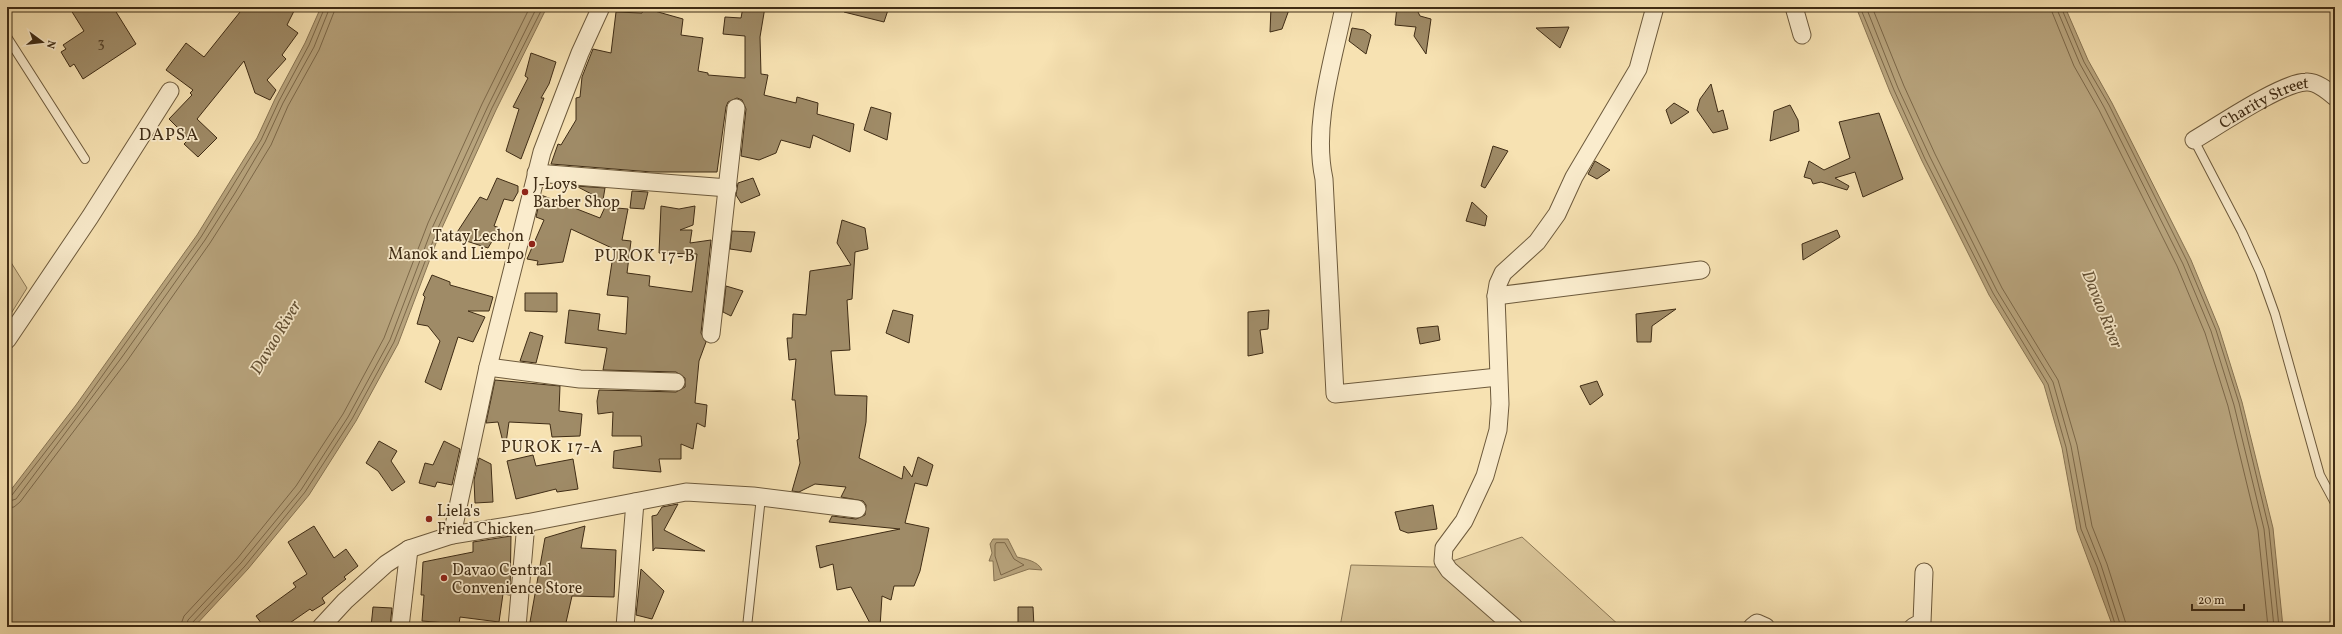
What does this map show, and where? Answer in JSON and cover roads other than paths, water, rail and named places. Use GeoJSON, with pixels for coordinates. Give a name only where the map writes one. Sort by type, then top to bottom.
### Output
{"type":"FeatureCollection","features":[{"type":"Feature","properties":{"kind":"street"},"geometry":{"type":"LineString","coordinates":[[452,535],[488,367],[542,152],[580,53],[601,7]]}},
{"type":"Feature","properties":{"kind":"street"},"geometry":{"type":"LineString","coordinates":[[1344,7],[1325,103],[1320,155],[1324,179],[1335,394],[1498,377]]}},
{"type":"Feature","properties":{"kind":"street"},"geometry":{"type":"LineString","coordinates":[[1514,627],[1449,570],[1443,561],[1444,548],[1464,521],[1485,476],[1498,430],[1500,404],[1496,296],[1498,284],[1503,273],[1537,242],[1557,214],[1574,177],[1638,69],[1655,7]]}},
{"type":"Feature","properties":{"kind":"street"},"geometry":{"type":"LineString","coordinates":[[1794,7],[1802,35]]}},
{"type":"Feature","properties":{"kind":"street","name":"Charity Street"},"geometry":{"type":"LineString","coordinates":[[2194,140],[2263,100],[2291,86],[2306,82],[2315,84],[2335,97]]}},
{"type":"Feature","properties":{"kind":"street"},"geometry":{"type":"LineString","coordinates":[[7,340],[90,217],[170,91]]}},
{"type":"Feature","properties":{"kind":"street"},"geometry":{"type":"LineString","coordinates":[[711,334],[736,108]]}},
{"type":"Feature","properties":{"kind":"street"},"geometry":{"type":"LineString","coordinates":[[536,174],[728,188]]}},
{"type":"Feature","properties":{"kind":"street"},"geometry":{"type":"LineString","coordinates":[[1496,296],[1701,270]]}},
{"type":"Feature","properties":{"kind":"street"},"geometry":{"type":"LineString","coordinates":[[488,367],[580,379],[676,382]]}},
{"type":"Feature","properties":{"kind":"street"},"geometry":{"type":"LineString","coordinates":[[321,627],[344,601],[386,564],[409,549],[452,535],[526,523],[686,492],[761,497],[857,509]]}},
{"type":"Feature","properties":{"kind":"street"},"geometry":{"type":"LineString","coordinates":[[625,627],[635,502]]}},
{"type":"Feature","properties":{"kind":"street"},"geometry":{"type":"LineString","coordinates":[[516,627],[526,523]]}},
{"type":"Feature","properties":{"kind":"street"},"geometry":{"type":"LineString","coordinates":[[400,627],[409,549]]}},
{"type":"Feature","properties":{"kind":"street"},"geometry":{"type":"LineString","coordinates":[[1913,627],[1922,622],[1924,572]]}},
{"type":"Feature","properties":{"kind":"street"},"geometry":{"type":"LineString","coordinates":[[1752,627],[1757,623],[1766,627]]}},
{"type":"Feature","properties":{"kind":"lane"},"geometry":{"type":"LineString","coordinates":[[7,37],[85,159]]}},
{"type":"Feature","properties":{"kind":"lane"},"geometry":{"type":"LineString","coordinates":[[2194,140],[2242,232],[2260,272],[2274,314],[2320,475],[2335,503]]}},
{"type":"Feature","properties":{"kind":"lane"},"geometry":{"type":"LineString","coordinates":[[747,627],[761,497]]}},
{"type":"Feature","properties":{"kind":"water","name":"Davao River"},"geometry":{"type":"Polygon","coordinates":[[[321,7],[547,7],[496,110],[441,230],[398,344],[356,421],[309,495],[248,569],[194,627],[7,627],[7,495],[76,405],[197,235],[257,138],[275,99],[305,43],[321,7]]]}},
{"type":"Feature","properties":{"kind":"water","name":"Davao River"},"geometry":{"type":"Polygon","coordinates":[[[1856,7],[2065,7],[2088,60],[2112,103],[2191,260],[2219,328],[2242,402],[2273,528],[2283,627],[2113,627],[2077,530],[2062,448],[2044,385],[1989,295],[1922,161],[1890,92],[1856,7]]]}},
{"type":"Feature","properties":{"kind":"water"},"geometry":{"type":"Polygon","coordinates":[[[993,539],[1008,539],[1017,557],[1038,564],[1042,570],[1029,569],[994,581],[993,561],[989,561],[992,553],[990,544],[993,539]]]}},
{"type":"Feature","properties":{"kind":"place","name":"J-Loys Barber Shop"},"geometry":{"type":"Point","coordinates":[525,192]}},
{"type":"Feature","properties":{"kind":"place","name":"Tatay Lechon Manok and Liempo"},"geometry":{"type":"Point","coordinates":[532,244]}},
{"type":"Feature","properties":{"kind":"place","name":"Liela's Fried Chicken"},"geometry":{"type":"Point","coordinates":[429,519]}},
{"type":"Feature","properties":{"kind":"place","name":"Davao Central Convenience Store"},"geometry":{"type":"Point","coordinates":[444,578]}},
{"type":"Feature","properties":{"kind":"district","name":"DAPSA"},"geometry":{"type":"Point","coordinates":[169,134]}},
{"type":"Feature","properties":{"kind":"district","name":"PUROK 17-B"},"geometry":{"type":"Point","coordinates":[645,255]}},
{"type":"Feature","properties":{"kind":"district","name":"PUROK 17-A"},"geometry":{"type":"Point","coordinates":[552,446]}}]}
